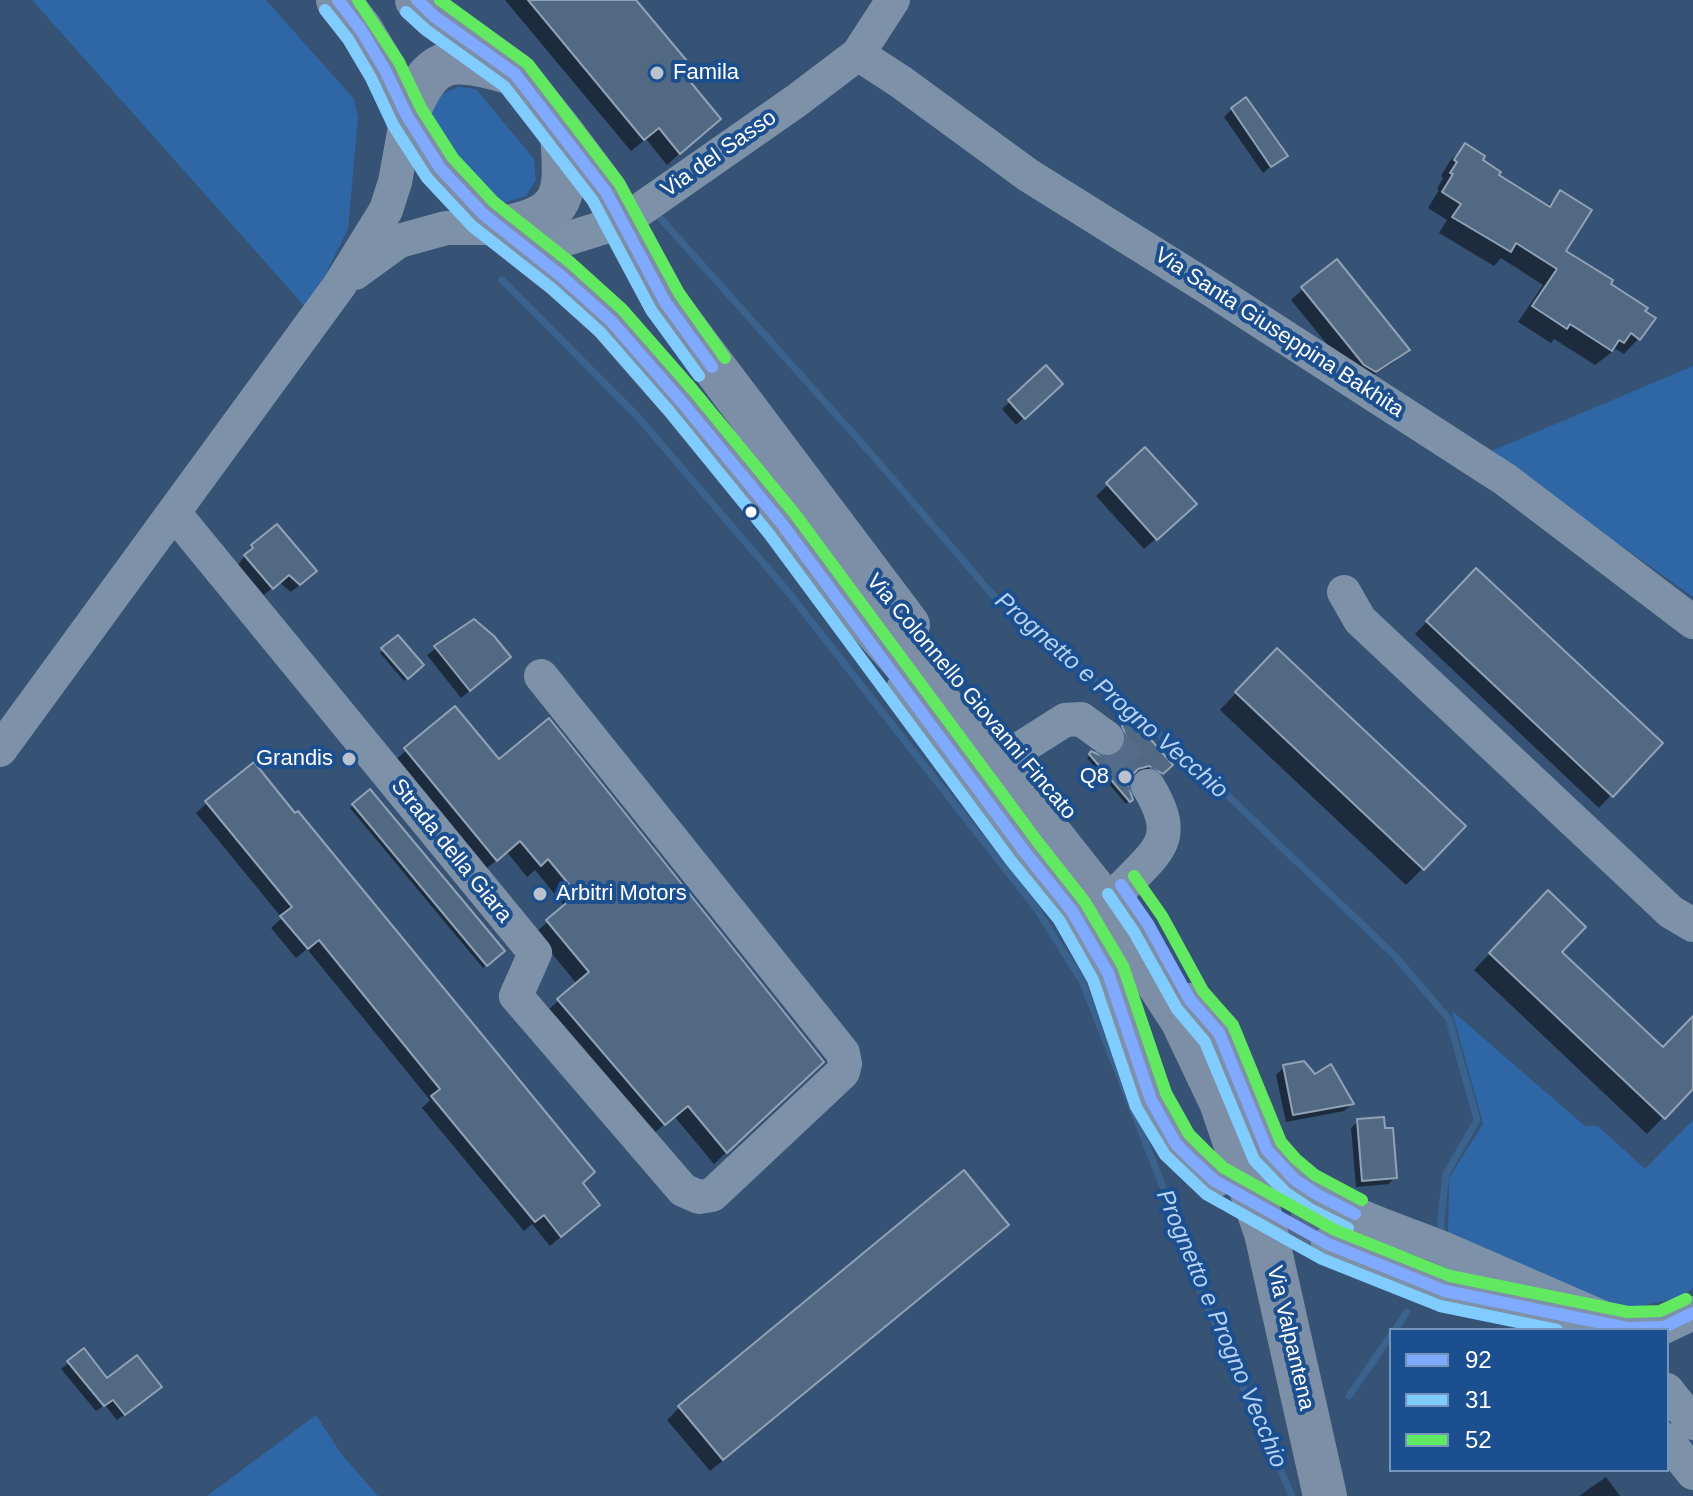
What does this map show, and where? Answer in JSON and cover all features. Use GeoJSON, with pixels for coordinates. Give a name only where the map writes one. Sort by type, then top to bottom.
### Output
{"type":"FeatureCollection","features":[{"type":"Feature","properties":{"kind":"main road","name":"Via Colonnello Giovanni Fincato"},"geometry":{"type":"LineString","coordinates":[[338,0],[361,30],[407,116],[440,168],[483,214],[561,276],[611,321],[782,524],[1005,777],[1110,910],[1147,967]]}},
{"type":"Feature","properties":{"kind":"main road","name":"Via Colonnello Giovanni Fincato"},"geometry":{"type":"LineString","coordinates":[[417,0],[435,17],[515,74],[562,133],[606,192],[665,302],[717,374],[891,605],[1078,824],[1156,936],[1232,1090],[1272,1193],[1348,1496]]}},
{"type":"Feature","properties":{"kind":"main road"},"geometry":{"type":"LineString","coordinates":[[407,116],[415,95],[431,72],[447,62],[470,61],[515,74]]}},
{"type":"Feature","properties":{"kind":"main road"},"geometry":{"type":"LineString","coordinates":[[501,228],[530,223],[548,212],[562,195],[565,177],[562,133]]}},
{"type":"Feature","properties":{"kind":"main road","name":"Via Valpantena"},"geometry":{"type":"LineString","coordinates":[[1147,967],[1182,1020],[1221,1102],[1266,1233],[1325,1496]]}},
{"type":"Feature","properties":{"kind":"street","name":"Via del Sasso"},"geometry":{"type":"LineString","coordinates":[[501,228],[528,238],[560,241],[624,221],[858,54],[893,0]]}},
{"type":"Feature","properties":{"kind":"street","name":"Via Santa Giuseppina Bakhita"},"geometry":{"type":"LineString","coordinates":[[858,54],[1028,175],[1506,480],[1693,622]]}},
{"type":"Feature","properties":{"kind":"street"},"geometry":{"type":"LineString","coordinates":[[0,750],[339,286],[386,210],[395,182],[407,116]]}},
{"type":"Feature","properties":{"kind":"street"},"geometry":{"type":"LineString","coordinates":[[339,286],[399,241],[446,228],[501,228]]}},
{"type":"Feature","properties":{"kind":"street","name":"Strada della Giara"},"geometry":{"type":"LineString","coordinates":[[175,514],[535,953],[516,996],[683,1190],[699,1197],[712,1195],[843,1072],[843,1053],[541,676]]}},
{"type":"Feature","properties":{"kind":"street"},"geometry":{"type":"LineString","coordinates":[[782,524],[1024,851],[1072,911],[1108,973],[1139,1072],[1161,1121],[1176,1144],[1215,1181]]}},
{"type":"Feature","properties":{"kind":"street"},"geometry":{"type":"LineString","coordinates":[[1344,592],[1360,620],[1671,912],[1693,925]]}},
{"type":"Feature","properties":{"kind":"street"},"geometry":{"type":"LineString","coordinates":[[1016,751],[1065,720],[1081,719],[1107,738]]}},
{"type":"Feature","properties":{"kind":"street"},"geometry":{"type":"LineString","coordinates":[[1123,887],[1160,847],[1166,830],[1160,805],[1148,786]]}},
{"type":"Feature","properties":{"kind":"street"},"geometry":{"type":"LineString","coordinates":[[1190,1000],[1219,1033],[1267,1150],[1278,1167],[1295,1181],[1352,1213],[1430,1243],[1625,1328]]}},
{"type":"Feature","properties":{"kind":"street"},"geometry":{"type":"LineString","coordinates":[[1328,1244],[1445,1291],[1622,1328]]}},
{"type":"Feature","properties":{"kind":"street"},"geometry":{"type":"LineString","coordinates":[[1646,1328],[1664,1327],[1693,1313]]}},
{"type":"Feature","properties":{"kind":"street"},"geometry":{"type":"LineString","coordinates":[[1669,1393],[1693,1423]]}},
{"type":"Feature","properties":{"kind":"street"},"geometry":{"type":"LineString","coordinates":[[1669,1443],[1693,1473]]}},
{"type":"Feature","properties":{"kind":"shaded area"},"geometry":{"type":"Polygon","coordinates":[[[32,0],[266,0],[354,99],[358,118],[348,229],[308,310],[32,0]]]}},
{"type":"Feature","properties":{"kind":"shaded area"},"geometry":{"type":"Polygon","coordinates":[[[458,87],[476,89],[534,159],[536,180],[526,196],[504,203],[486,193],[436,131],[431,110],[442,94],[458,87]]]}},
{"type":"Feature","properties":{"kind":"shaded area"},"geometry":{"type":"Polygon","coordinates":[[[1693,366],[1693,597],[1489,452],[1693,366]]]}},
{"type":"Feature","properties":{"kind":"shaded area"},"geometry":{"type":"Polygon","coordinates":[[[1452,1011],[1585,1126],[1598,1126],[1645,1169],[1693,1120],[1693,1288],[1681,1297],[1632,1308],[1574,1292],[1448,1236],[1449,1178],[1483,1124],[1452,1011]]]}},
{"type":"Feature","properties":{"kind":"shaded area"},"geometry":{"type":"Polygon","coordinates":[[[316,1415],[342,1455],[378,1496],[207,1496],[316,1415]]]}},
{"type":"Feature","properties":{"kind":"building"},"geometry":{"type":"Polygon","coordinates":[[[528,0],[636,0],[687,61],[679,68],[721,119],[680,154],[659,128],[644,140],[528,0]]]}},
{"type":"Feature","properties":{"kind":"building"},"geometry":{"type":"Polygon","coordinates":[[[1246,97],[1288,156],[1271,167],[1231,108],[1246,97]]]}},
{"type":"Feature","properties":{"kind":"building"},"geometry":{"type":"Polygon","coordinates":[[[1465,143],[1485,156],[1483,160],[1501,172],[1499,175],[1550,207],[1560,190],[1592,210],[1566,251],[1613,280],[1611,284],[1648,308],[1645,311],[1656,318],[1640,340],[1631,333],[1624,343],[1619,340],[1612,351],[1570,324],[1567,329],[1532,306],[1557,269],[1516,243],[1511,252],[1452,217],[1461,204],[1442,192],[1453,174],[1450,173],[1457,162],[1454,160],[1465,143]]]}},
{"type":"Feature","properties":{"kind":"building"},"geometry":{"type":"Polygon","coordinates":[[[1337,259],[1410,350],[1376,372],[1364,365],[1301,287],[1337,259]]]}},
{"type":"Feature","properties":{"kind":"building"},"geometry":{"type":"Polygon","coordinates":[[[1046,365],[1063,384],[1025,419],[1008,400],[1046,365]]]}},
{"type":"Feature","properties":{"kind":"building"},"geometry":{"type":"Polygon","coordinates":[[[1145,447],[1197,504],[1157,540],[1106,483],[1145,447]]]}},
{"type":"Feature","properties":{"kind":"building"},"geometry":{"type":"Polygon","coordinates":[[[277,524],[317,571],[300,585],[289,575],[273,589],[244,555],[253,548],[251,545],[277,524]]]}},
{"type":"Feature","properties":{"kind":"building"},"geometry":{"type":"Polygon","coordinates":[[[1476,568],[1663,743],[1613,797],[1426,621],[1476,568]]]}},
{"type":"Feature","properties":{"kind":"building"},"geometry":{"type":"Polygon","coordinates":[[[474,619],[494,636],[511,657],[470,691],[434,646],[474,619]]]}},
{"type":"Feature","properties":{"kind":"building"},"geometry":{"type":"Polygon","coordinates":[[[398,635],[424,665],[408,679],[381,648],[398,635]]]}},
{"type":"Feature","properties":{"kind":"building"},"geometry":{"type":"Polygon","coordinates":[[[1277,648],[1466,826],[1424,870],[1235,692],[1277,648]]]}},
{"type":"Feature","properties":{"kind":"building"},"geometry":{"type":"Polygon","coordinates":[[[455,706],[499,759],[549,718],[824,1062],[727,1153],[688,1106],[665,1125],[557,999],[589,972],[546,920],[577,894],[548,859],[541,866],[520,841],[497,861],[404,748],[455,706]]]}},
{"type":"Feature","properties":{"kind":"building"},"geometry":{"type":"Polygon","coordinates":[[[1132,718],[1173,765],[1163,774],[1149,766],[1138,769],[1128,785],[1133,800],[1130,802],[1089,754],[1091,751],[1106,758],[1114,757],[1123,750],[1127,739],[1122,726],[1132,718]]]}},
{"type":"Feature","properties":{"kind":"building"},"geometry":{"type":"Polygon","coordinates":[[[254,762],[295,813],[298,811],[595,1172],[583,1183],[600,1205],[561,1237],[544,1215],[535,1222],[431,1096],[440,1089],[319,940],[308,949],[280,916],[292,907],[205,801],[254,762]]]}},
{"type":"Feature","properties":{"kind":"building"},"geometry":{"type":"Polygon","coordinates":[[[370,789],[505,951],[487,966],[352,804],[370,789]]]}},
{"type":"Feature","properties":{"kind":"building"},"geometry":{"type":"Polygon","coordinates":[[[1548,890],[1586,927],[1562,952],[1663,1047],[1693,1016],[1693,1089],[1665,1119],[1489,953],[1548,890]]]}},
{"type":"Feature","properties":{"kind":"building"},"geometry":{"type":"Polygon","coordinates":[[[1304,1061],[1315,1074],[1331,1064],[1354,1104],[1293,1115],[1283,1065],[1304,1061]]]}},
{"type":"Feature","properties":{"kind":"building"},"geometry":{"type":"Polygon","coordinates":[[[1384,1117],[1385,1128],[1393,1128],[1397,1178],[1362,1181],[1357,1119],[1384,1117]]]}},
{"type":"Feature","properties":{"kind":"building"},"geometry":{"type":"Polygon","coordinates":[[[964,1170],[1009,1225],[723,1460],[678,1406],[964,1170]]]}},
{"type":"Feature","properties":{"kind":"building"},"geometry":{"type":"Polygon","coordinates":[[[84,1348],[107,1378],[137,1355],[162,1387],[125,1415],[113,1400],[104,1406],[67,1361],[84,1348]]]}},
{"type":"Feature","properties":{"kind":"waterway","name":"Prognetto e Progno Vecchio"},"geometry":{"type":"LineString","coordinates":[[661,219],[991,593],[1197,766],[1395,956],[1449,1019],[1477,1120],[1446,1174],[1441,1237]]}},
{"type":"Feature","properties":{"kind":"waterway","name":"Prognetto e Progno Vecchio"},"geometry":{"type":"LineString","coordinates":[[502,280],[638,417],[785,588],[1036,908],[1082,981],[1165,1192],[1189,1266],[1292,1496]]}},
{"type":"Feature","properties":{"kind":"waterway","name":"Prognetto e Progno Vecchio"},"geometry":{"type":"LineString","coordinates":[[1396,1328],[1407,1312]]}},
{"type":"Feature","properties":{"kind":"waterway","name":"Prognetto e Progno Vecchio"},"geometry":{"type":"LineString","coordinates":[[1349,1396],[1389,1338]]}},
{"type":"Feature","properties":{"kind":"tunnel"},"geometry":{"type":"LineString","coordinates":[[1107,738],[1148,786]]}},
{"type":"Feature","properties":{"kind":"tunnel"},"geometry":{"type":"LineString","coordinates":[[1243,1196],[1328,1244]]}},
{"type":"Feature","properties":{"kind":"transit line","name":"92"},"geometry":{"type":"LineString","coordinates":[[338,0],[361,30],[407,116],[440,168],[483,214],[561,276],[611,321],[681,401],[782,524],[1024,851],[1072,911],[1108,973],[1151,1100],[1176,1144],[1193,1161],[1215,1181],[1328,1244],[1445,1291],[1627,1328],[1664,1327],[1693,1313]]}},
{"type":"Feature","properties":{"kind":"transit line","name":"52"},"geometry":{"type":"LineString","coordinates":[[358,0],[399,62],[421,108],[453,158],[494,202],[571,263],[622,309],[693,390],[795,514],[1085,902],[1123,966],[1166,1093],[1189,1134],[1204,1149],[1224,1168],[1335,1230],[1450,1276],[1628,1312],[1660,1311],[1686,1299]]}},
{"type":"Feature","properties":{"kind":"transit line","name":"92"},"geometry":{"type":"LineString","coordinates":[[417,0],[435,17],[515,74],[606,192],[665,302],[712,367]]}},
{"type":"Feature","properties":{"kind":"transit line","name":"52"},"geometry":{"type":"LineString","coordinates":[[440,0],[528,64],[619,183],[679,293],[725,358]]}},
{"type":"Feature","properties":{"kind":"transit line","name":"31"},"geometry":{"type":"LineString","coordinates":[[325,10],[348,39],[393,125],[427,178],[472,226],[551,288],[600,332],[669,411],[769,534],[1011,861],[1059,920],[1093,980],[1136,1107],[1165,1155],[1206,1194],[1322,1259],[1440,1306],[1547,1328]]}},
{"type":"Feature","properties":{"kind":"transit line","name":"31"},"geometry":{"type":"LineString","coordinates":[[406,12],[504,86],[593,201],[651,310],[699,376]]}},
{"type":"Feature","properties":{"kind":"transit line","name":"52"},"geometry":{"type":"LineString","coordinates":[[1134,876],[1162,916],[1203,991],[1233,1025],[1281,1142],[1315,1175],[1362,1200]]}},
{"type":"Feature","properties":{"kind":"transit line","name":"92"},"geometry":{"type":"LineString","coordinates":[[1121,885],[1148,924],[1190,1000],[1219,1033],[1267,1150],[1295,1180],[1355,1214]]}},
{"type":"Feature","properties":{"kind":"transit line","name":"31"},"geometry":{"type":"LineString","coordinates":[[1108,894],[1134,932],[1177,1009],[1205,1042],[1254,1160],[1286,1193],[1348,1228]]}},
{"type":"Feature","properties":{"kind":"place","name":"Famila"},"geometry":{"type":"Point","coordinates":[657,73]}},
{"type":"Feature","properties":{"kind":"place","name":"Grandis"},"geometry":{"type":"Point","coordinates":[349,759]}},
{"type":"Feature","properties":{"kind":"place","name":"Q8"},"geometry":{"type":"Point","coordinates":[1125,777]}},
{"type":"Feature","properties":{"kind":"place","name":"Arbitri Motors"},"geometry":{"type":"Point","coordinates":[540,894]}}]}
